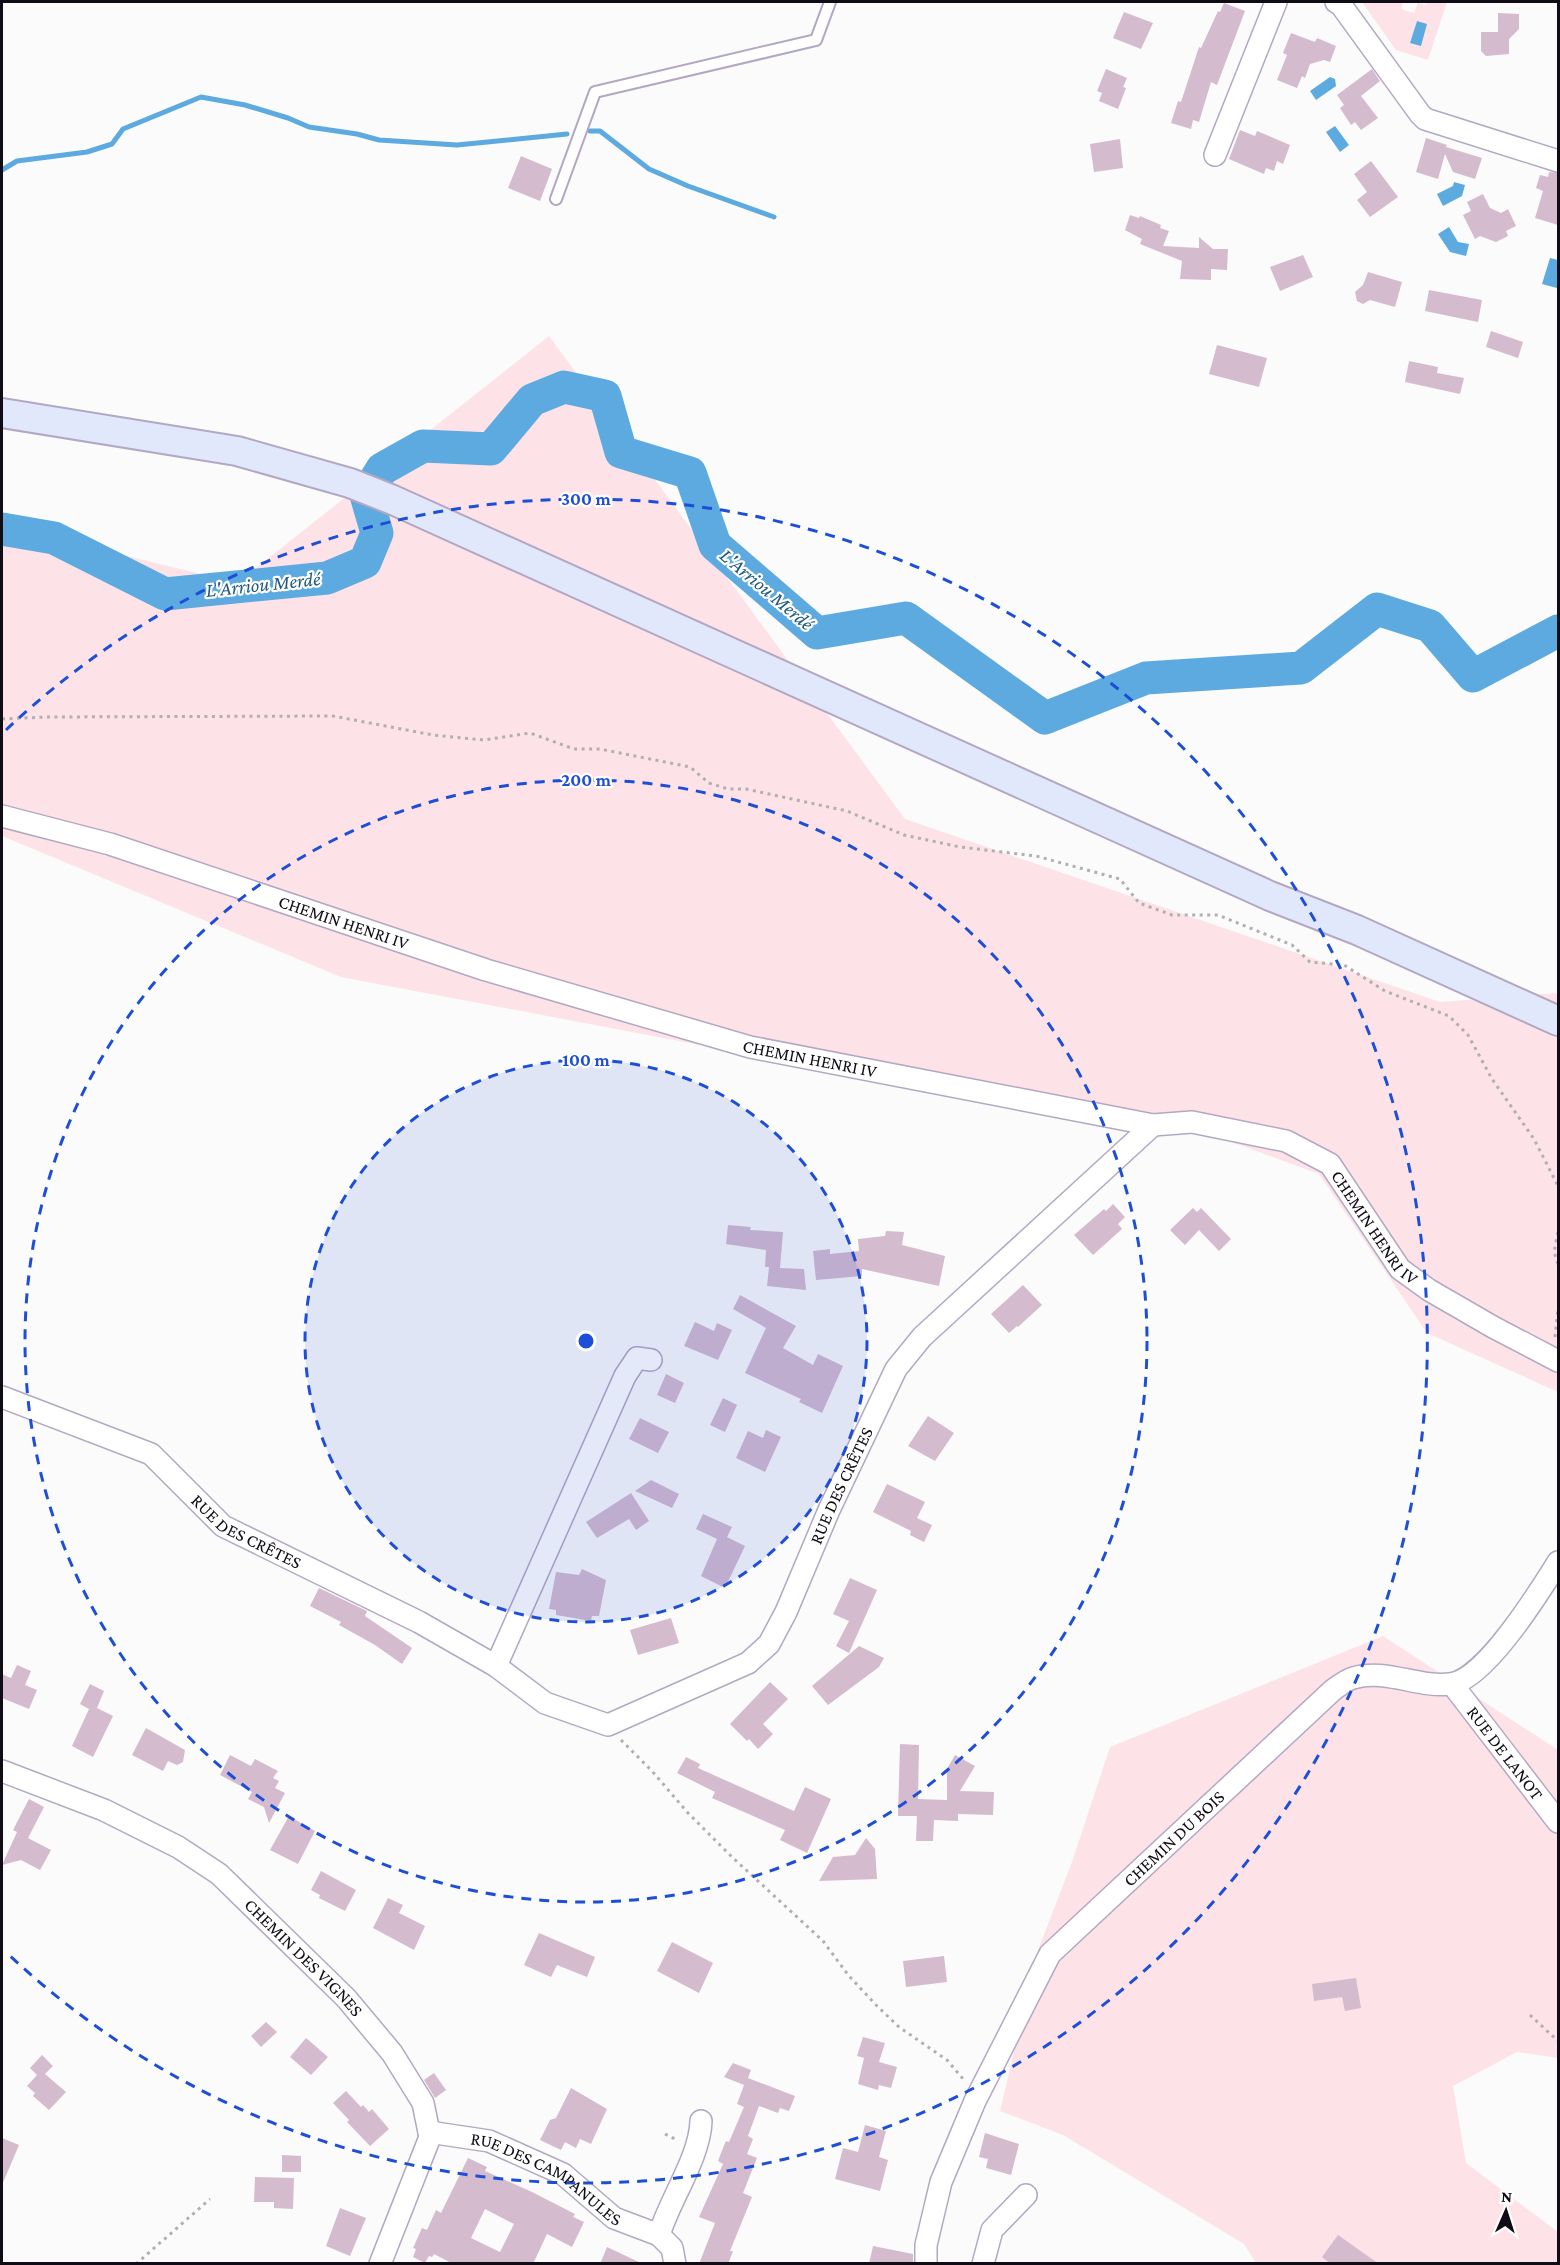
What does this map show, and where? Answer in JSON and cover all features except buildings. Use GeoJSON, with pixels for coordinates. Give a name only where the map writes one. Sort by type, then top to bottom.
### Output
{"type":"FeatureCollection","features":[{"type":"Feature","properties":{"kind":"main road"},"geometry":{"type":"LineString","coordinates":[[2,413],[237,451],[350,483],[393,500],[1270,896],[1357,930],[1558,1021]]}},
{"type":"Feature","properties":{"kind":"main road"},"geometry":{"type":"LineString","coordinates":[[1270,896],[1354,945],[1558,1038]]}},
{"type":"Feature","properties":{"kind":"street"},"geometry":{"type":"LineString","coordinates":[[1215,155],[1276,2]]}},
{"type":"Feature","properties":{"kind":"street"},"geometry":{"type":"LineString","coordinates":[[1336,2],[1341,5],[1425,118],[1558,161]]}},
{"type":"Feature","properties":{"kind":"street","name":"CHEMIN HENRI IV"},"geometry":{"type":"LineString","coordinates":[[2,816],[110,844],[486,970],[750,1047],[1153,1125],[1192,1122],[1286,1141],[1330,1164],[1400,1269],[1447,1301],[1556,1360]]}},
{"type":"Feature","properties":{"kind":"street","name":"RUE DES CRÊTES"},"geometry":{"type":"LineString","coordinates":[[2,1397],[151,1454],[223,1526],[419,1622],[496,1666],[544,1703],[608,1725],[748,1663],[769,1644],[786,1612],[829,1510],[896,1369],[922,1337],[1153,1125]]}},
{"type":"Feature","properties":{"kind":"street"},"geometry":{"type":"LineString","coordinates":[[496,1666],[625,1376],[637,1358],[651,1360]]}},
{"type":"Feature","properties":{"kind":"street"},"geometry":{"type":"LineString","coordinates":[[1452,1684],[1470,1675],[1498,1647],[1558,1562]]}},
{"type":"Feature","properties":{"kind":"street","name":"CHEMIN DU BOIS"},"geometry":{"type":"LineString","coordinates":[[926,2264],[926,2245],[941,2182],[975,2101],[1050,1954],[1334,1690],[1352,1678],[1375,1675],[1433,1684],[1452,1684]]}},
{"type":"Feature","properties":{"kind":"street","name":"RUE DE LANOT"},"geometry":{"type":"LineString","coordinates":[[1452,1684],[1558,1822]]}},
{"type":"Feature","properties":{"kind":"street","name":"CHEMIN DES VIGNES"},"geometry":{"type":"LineString","coordinates":[[2,1771],[104,1809],[177,1847],[219,1874],[346,1998],[392,2053],[423,2103],[430,2137],[380,2264]]}},
{"type":"Feature","properties":{"kind":"street"},"geometry":{"type":"LineString","coordinates":[[675,2264],[672,2248],[659,2235],[665,2216],[701,2137],[701,2121]]}},
{"type":"Feature","properties":{"kind":"street","name":"RUE DES CAMPANULES"},"geometry":{"type":"LineString","coordinates":[[429,2132],[489,2141],[553,2169],[563,2174],[614,2218],[659,2235]]}},
{"type":"Feature","properties":{"kind":"street"},"geometry":{"type":"LineString","coordinates":[[982,2264],[992,2230],[1026,2195]]}},
{"type":"Feature","properties":{"kind":"lane"},"geometry":{"type":"LineString","coordinates":[[556,199],[594,92],[816,40],[830,2]]}},
{"type":"Feature","properties":{"kind":"path"},"geometry":{"type":"LineString","coordinates":[[2,719],[333,716],[433,735],[484,740],[530,733],[574,749],[600,749],[690,767],[709,783],[728,789],[746,789],[847,811],[904,836],[960,847],[1036,856],[1120,879],[1139,903],[1172,915],[1218,915],[1292,945],[1310,962],[1344,965],[1385,991],[1449,1016],[1468,1035],[1492,1079],[1534,1139],[1558,1186]]}},
{"type":"Feature","properties":{"kind":"path"},"geometry":{"type":"LineString","coordinates":[[1558,1232],[1554,1252],[1558,1264]]}},
{"type":"Feature","properties":{"kind":"path"},"geometry":{"type":"LineString","coordinates":[[1556,1360],[1558,1309]]}},
{"type":"Feature","properties":{"kind":"path"},"geometry":{"type":"LineString","coordinates":[[608,1725],[702,1828],[823,1941],[849,1976],[876,2005],[899,2027],[947,2060],[964,2081],[975,2101]]}},
{"type":"Feature","properties":{"kind":"path"},"geometry":{"type":"LineString","coordinates":[[1530,2015],[1558,2041]]}},
{"type":"Feature","properties":{"kind":"path"},"geometry":{"type":"LineString","coordinates":[[136,2264],[210,2199]]}},
{"type":"Feature","properties":{"kind":"shaded area"},"geometry":{"type":"Polygon","coordinates":[[[1362,2],[1403,2],[1401,9],[1414,13],[1418,3],[1426,5],[1427,2],[1447,2],[1428,60],[1396,50],[1362,2]]]}},
{"type":"Feature","properties":{"kind":"shaded area"},"geometry":{"type":"Polygon","coordinates":[[[549,336],[905,819],[1440,1002],[1558,993],[1558,1392],[1427,1333],[1319,1174],[1207,1133],[1128,1126],[341,977],[2,836],[2,525],[237,583],[549,336]]]}},
{"type":"Feature","properties":{"kind":"shaded area"},"geometry":{"type":"Polygon","coordinates":[[[1383,1636],[1558,1750],[1558,2058],[1517,2052],[1453,2086],[1466,2163],[1558,2232],[1558,2263],[1256,2263],[1244,2244],[1063,2135],[1000,2111],[1038,1950],[1072,1862],[1110,1747],[1383,1636]]]}},
{"type":"Feature","properties":{"kind":"water"},"geometry":{"type":"Polygon","coordinates":[[[1417,21],[1427,24],[1421,46],[1410,43],[1417,21]]]}},
{"type":"Feature","properties":{"kind":"water"},"geometry":{"type":"Polygon","coordinates":[[[1330,77],[1335,79],[1336,86],[1316,100],[1310,91],[1330,77]]]}},
{"type":"Feature","properties":{"kind":"water"},"geometry":{"type":"Polygon","coordinates":[[[1335,126],[1349,145],[1340,152],[1326,132],[1335,126]]]}},
{"type":"Feature","properties":{"kind":"water"},"geometry":{"type":"Polygon","coordinates":[[[1454,182],[1465,185],[1462,196],[1443,206],[1437,194],[1453,186],[1454,182]]]}},
{"type":"Feature","properties":{"kind":"water"},"geometry":{"type":"Polygon","coordinates":[[[1449,227],[1458,242],[1469,244],[1466,256],[1450,252],[1438,234],[1449,227]]]}},
{"type":"Feature","properties":{"kind":"water"},"geometry":{"type":"Polygon","coordinates":[[[1550,258],[1558,260],[1557,288],[1542,284],[1550,258]]]}},
{"type":"Feature","properties":{"kind":"waterway"},"geometry":{"type":"LineString","coordinates":[[2,170],[17,161],[87,152],[112,144],[123,129],[201,97],[245,105],[309,127],[357,134],[379,140],[457,145],[567,134]]}},
{"type":"Feature","properties":{"kind":"waterway"},"geometry":{"type":"LineString","coordinates":[[590,131],[600,131],[649,169],[688,186],[774,217]]}},
{"type":"Feature","properties":{"kind":"waterway","name":"L'Arriou Merdé"},"geometry":{"type":"LineString","coordinates":[[2,529],[54,538],[165,594],[327,578],[365,562],[377,533],[366,495],[382,469],[423,446],[491,449],[532,400],[564,387],[605,396],[621,452],[690,473],[715,545],[817,633],[906,618],[1045,718],[1146,678],[1301,668],[1377,609],[1430,626],[1473,676],[1558,631]]}}]}
